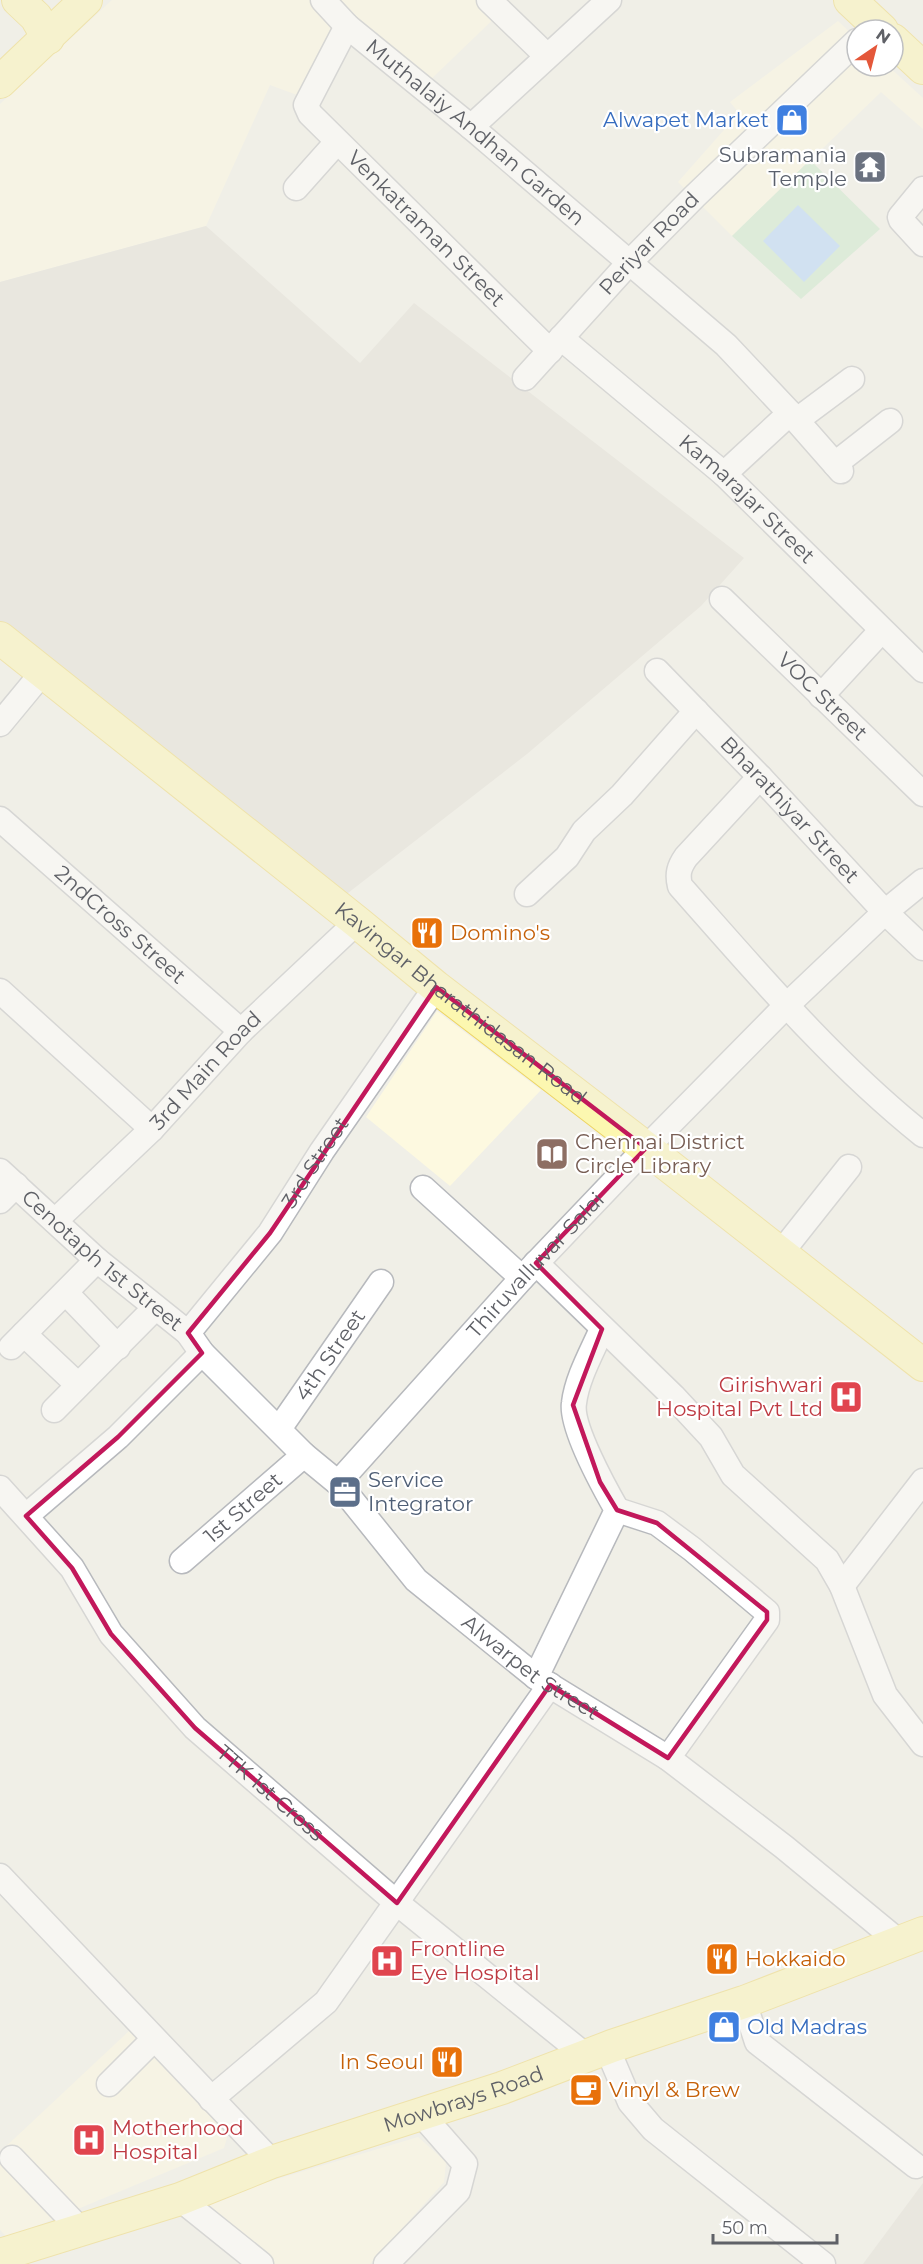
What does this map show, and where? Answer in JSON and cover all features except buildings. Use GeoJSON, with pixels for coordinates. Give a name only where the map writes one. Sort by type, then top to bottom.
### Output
{"type":"FeatureCollection","features":[{"type":"Feature","properties":{"kind":"main road"},"geometry":{"type":"LineString","coordinates":[[18,0],[36,16],[48,38]]}},
{"type":"Feature","properties":{"kind":"main road"},"geometry":{"type":"LineString","coordinates":[[41,0],[47,5],[80,6]]}},
{"type":"Feature","properties":{"kind":"main road"},"geometry":{"type":"LineString","coordinates":[[850,0],[864,18]]}},
{"type":"Feature","properties":{"kind":"main road"},"geometry":{"type":"LineString","coordinates":[[0,82],[80,6]]}},
{"type":"Feature","properties":{"kind":"main road"},"geometry":{"type":"LineString","coordinates":[[905,55],[923,68]]}},
{"type":"Feature","properties":{"kind":"main road","name":"Kavingar Bharathidasan Road"},"geometry":{"type":"LineString","coordinates":[[0,638],[436,987],[923,1365]]}},
{"type":"Feature","properties":{"kind":"main road","name":"Mowbrays Road"},"geometry":{"type":"LineString","coordinates":[[0,2255],[180,2199],[272,2162],[502,2088],[596,2052],[744,2002],[916,1935]]}},
{"type":"Feature","properties":{"kind":"street","name":"Muthalaiy Andhan Garden"},"geometry":{"type":"LineString","coordinates":[[323,0],[347,26],[629,262]]}},
{"type":"Feature","properties":{"kind":"street"},"geometry":{"type":"LineString","coordinates":[[489,0],[547,56]]}},
{"type":"Feature","properties":{"kind":"street"},"geometry":{"type":"LineString","coordinates":[[471,128],[609,0]]}},
{"type":"Feature","properties":{"kind":"street","name":"Venkatraman Street"},"geometry":{"type":"LineString","coordinates":[[347,26],[306,105],[310,114],[555,345]]}},
{"type":"Feature","properties":{"kind":"street","name":"Periyar Road"},"geometry":{"type":"LineString","coordinates":[[525,378],[629,262],[696,195],[845,60]]}},
{"type":"Feature","properties":{"kind":"street"},"geometry":{"type":"LineString","coordinates":[[296,188],[338,142]]}},
{"type":"Feature","properties":{"kind":"street"},"geometry":{"type":"LineString","coordinates":[[923,189],[900,217],[923,244]]}},
{"type":"Feature","properties":{"kind":"street"},"geometry":{"type":"LineString","coordinates":[[629,262],[726,345],[838,467],[890,421]]}},
{"type":"Feature","properties":{"kind":"street","name":"Kamarajar Street"},"geometry":{"type":"LineString","coordinates":[[555,345],[724,474],[923,670]]}},
{"type":"Feature","properties":{"kind":"street"},"geometry":{"type":"LineString","coordinates":[[724,474],[793,416],[852,379]]}},
{"type":"Feature","properties":{"kind":"street","name":"VOC Street"},"geometry":{"type":"LineString","coordinates":[[722,599],[923,794]]}},
{"type":"Feature","properties":{"kind":"street"},"geometry":{"type":"LineString","coordinates":[[821,696],[881,631]]}},
{"type":"Feature","properties":{"kind":"street","name":"Bharathiyar Street"},"geometry":{"type":"LineString","coordinates":[[657,671],[760,777],[885,912],[923,948]]}},
{"type":"Feature","properties":{"kind":"street"},"geometry":{"type":"LineString","coordinates":[[0,724],[43,672]]}},
{"type":"Feature","properties":{"kind":"street"},"geometry":{"type":"LineString","coordinates":[[527,894],[567,856],[584,831],[622,795],[696,711]]}},
{"type":"Feature","properties":{"kind":"street"},"geometry":{"type":"LineString","coordinates":[[760,777],[686,857],[677,876],[680,886],[786,1006],[889,1108],[923,1135]]}},
{"type":"Feature","properties":{"kind":"street","name":"2ndCross Street"},"geometry":{"type":"LineString","coordinates":[[0,819],[241,1031]]}},
{"type":"Feature","properties":{"kind":"street","name":"Thiruvalluvar Salai"},"geometry":{"type":"LineString","coordinates":[[338,1483],[529,1270],[646,1148],[786,1006],[885,912],[923,881]]}},
{"type":"Feature","properties":{"kind":"street","name":"3rd Main Road"},"geometry":{"type":"LineString","coordinates":[[55,1221],[152,1129],[241,1031],[357,922]]}},
{"type":"Feature","properties":{"kind":"street","name":"3rd Street"},"geometry":{"type":"LineString","coordinates":[[188,1333],[270,1233],[322,1151],[436,987]]}},
{"type":"Feature","properties":{"kind":"street"},"geometry":{"type":"LineString","coordinates":[[0,992],[152,1129]]}},
{"type":"Feature","properties":{"kind":"street"},"geometry":{"type":"LineString","coordinates":[[780,1254],[849,1167]]}},
{"type":"Feature","properties":{"kind":"street","name":"Cenotaph 1st Street"},"geometry":{"type":"LineString","coordinates":[[5,1186],[55,1221],[155,1308],[188,1333],[202,1353]]}},
{"type":"Feature","properties":{"kind":"street"},"geometry":{"type":"LineString","coordinates":[[423,1188],[602,1329],[673,1396],[711,1437],[733,1475],[827,1560],[843,1586],[885,1695],[923,1743]]}},
{"type":"Feature","properties":{"kind":"street"},"geometry":{"type":"LineString","coordinates":[[78,1385],[18,1341],[98,1260]]}},
{"type":"Feature","properties":{"kind":"street","name":"4th Street"},"geometry":{"type":"LineString","coordinates":[[279,1429],[381,1282]]}},
{"type":"Feature","properties":{"kind":"street"},"geometry":{"type":"LineString","coordinates":[[66,1293],[118,1347]]}},
{"type":"Feature","properties":{"kind":"street"},"geometry":{"type":"LineString","coordinates":[[54,1410],[155,1308]]}},
{"type":"Feature","properties":{"kind":"street"},"geometry":{"type":"LineString","coordinates":[[602,1329],[581,1377],[573,1405],[578,1426],[600,1482],[617,1510],[657,1523],[692,1549],[767,1612],[765,1623],[668,1758]]}},
{"type":"Feature","properties":{"kind":"street"},"geometry":{"type":"LineString","coordinates":[[26,1516],[118,1437],[202,1353]]}},
{"type":"Feature","properties":{"kind":"street","name":"Alwarpet Street"},"geometry":{"type":"LineString","coordinates":[[202,1353],[304,1455],[338,1483],[416,1581],[543,1681],[668,1758],[784,1847],[916,1935]]}},
{"type":"Feature","properties":{"kind":"street","name":"1st Street"},"geometry":{"type":"LineString","coordinates":[[182,1561],[304,1455]]}},
{"type":"Feature","properties":{"kind":"street"},"geometry":{"type":"LineString","coordinates":[[843,1586],[923,1481]]}},
{"type":"Feature","properties":{"kind":"street","name":"TTK 1st Cross"},"geometry":{"type":"LineString","coordinates":[[0,1488],[72,1568],[111,1634],[195,1728],[397,1903],[596,2052]]}},
{"type":"Feature","properties":{"kind":"street"},"geometry":{"type":"LineString","coordinates":[[211,2099],[326,2002],[397,1903],[543,1681],[617,1510]]}},
{"type":"Feature","properties":{"kind":"street"},"geometry":{"type":"LineString","coordinates":[[0,1876],[272,2162]]}},
{"type":"Feature","properties":{"kind":"street"},"geometry":{"type":"LineString","coordinates":[[744,2002],[757,2042],[916,2166]]}},
{"type":"Feature","properties":{"kind":"street"},"geometry":{"type":"LineString","coordinates":[[109,2084],[154,2039]]}},
{"type":"Feature","properties":{"kind":"street"},"geometry":{"type":"LineString","coordinates":[[596,2052],[630,2102],[653,2129],[823,2264]]}},
{"type":"Feature","properties":{"kind":"street"},"geometry":{"type":"LineString","coordinates":[[386,2264],[458,2192],[465,2164],[422,2115]]}},
{"type":"Feature","properties":{"kind":"street"},"geometry":{"type":"LineString","coordinates":[[12,2158],[82,2231]]}},
{"type":"Feature","properties":{"kind":"street"},"geometry":{"type":"LineString","coordinates":[[180,2199],[261,2264]]}},
{"type":"Feature","properties":{"kind":"highlighted area"},"geometry":{"type":"Polygon","coordinates":[[[436,987],[646,1148],[536,1263],[602,1329],[573,1405],[600,1482],[617,1510],[657,1523],[767,1612],[767,1620],[668,1758],[550,1685],[397,1903],[195,1728],[111,1634],[72,1568],[26,1516],[118,1437],[202,1353],[188,1333],[270,1233],[436,987]]]}},
{"type":"Feature","properties":{"kind":"shaded area"},"geometry":{"type":"Polygon","coordinates":[[[112,0],[312,0],[334,27],[300,96],[270,85],[206,226],[0,282],[0,104],[112,0]]]}},
{"type":"Feature","properties":{"kind":"shaded area"},"geometry":{"type":"Polygon","coordinates":[[[341,0],[497,0],[505,8],[424,86],[341,0]]]}},
{"type":"Feature","properties":{"kind":"shaded area","name":"Alwapet Market"},"geometry":{"type":"Polygon","coordinates":[[[838,21],[845,28],[845,78],[901,78],[923,98],[923,129],[881,92],[732,236],[678,182],[739,113],[730,102],[838,21]]]}},
{"type":"Feature","properties":{"kind":"shaded area"},"geometry":{"type":"Polygon","coordinates":[[[206,226],[360,363],[414,303],[744,558],[701,606],[527,754],[339,900],[0,625],[0,282],[206,226]]]}},
{"type":"Feature","properties":{"kind":"shaded area"},"geometry":{"type":"Polygon","coordinates":[[[437,1011],[541,1090],[450,1186],[366,1117],[437,1011]]]}},
{"type":"Feature","properties":{"kind":"shaded area"},"geometry":{"type":"Polygon","coordinates":[[[129,2031],[228,2134],[224,2148],[8,2238],[0,2230],[0,2152],[129,2031]]]}},
{"type":"Feature","properties":{"kind":"shaded area"},"geometry":{"type":"Polygon","coordinates":[[[418,2137],[446,2162],[444,2182],[370,2264],[273,2264],[201,2202],[418,2137]]]}},
{"type":"Feature","properties":{"kind":"shaded area"},"geometry":{"type":"Polygon","coordinates":[[[923,2183],[923,2264],[863,2264],[923,2183]]]}},
{"type":"Feature","properties":{"kind":"green space"},"geometry":{"type":"Polygon","coordinates":[[[810,160],[880,229],[801,299],[732,236],[810,160]]]}},
{"type":"Feature","properties":{"kind":"water"},"geometry":{"type":"Polygon","coordinates":[[[798,205],[840,246],[804,282],[763,241],[798,205]]]}},
{"type":"Feature","properties":{"kind":"place","name":"Alwapet Market"},"geometry":{"type":"Point","coordinates":[792,120]}},
{"type":"Feature","properties":{"kind":"place","name":"Subramania Temple"},"geometry":{"type":"Point","coordinates":[870,167]}},
{"type":"Feature","properties":{"kind":"place","name":"Domino's"},"geometry":{"type":"Point","coordinates":[427,933]}},
{"type":"Feature","properties":{"kind":"place","name":"Chennai District Circle Library"},"geometry":{"type":"Point","coordinates":[552,1154]}},
{"type":"Feature","properties":{"kind":"place","name":"Girishwari Hospital Pvt Ltd"},"geometry":{"type":"Point","coordinates":[846,1397]}},
{"type":"Feature","properties":{"kind":"place","name":"Service Integrator"},"geometry":{"type":"Point","coordinates":[345,1492]}},
{"type":"Feature","properties":{"kind":"place","name":"Hokkaido"},"geometry":{"type":"Point","coordinates":[722,1959]}},
{"type":"Feature","properties":{"kind":"place","name":"Frontline Eye Hospital"},"geometry":{"type":"Point","coordinates":[387,1961]}},
{"type":"Feature","properties":{"kind":"place","name":"Old Madras"},"geometry":{"type":"Point","coordinates":[724,2027]}},
{"type":"Feature","properties":{"kind":"place","name":"In Seoul"},"geometry":{"type":"Point","coordinates":[447,2062]}},
{"type":"Feature","properties":{"kind":"place","name":"Vinyl & Brew"},"geometry":{"type":"Point","coordinates":[586,2090]}},
{"type":"Feature","properties":{"kind":"place","name":"Motherhood Hospital"},"geometry":{"type":"Point","coordinates":[89,2140]}}]}
